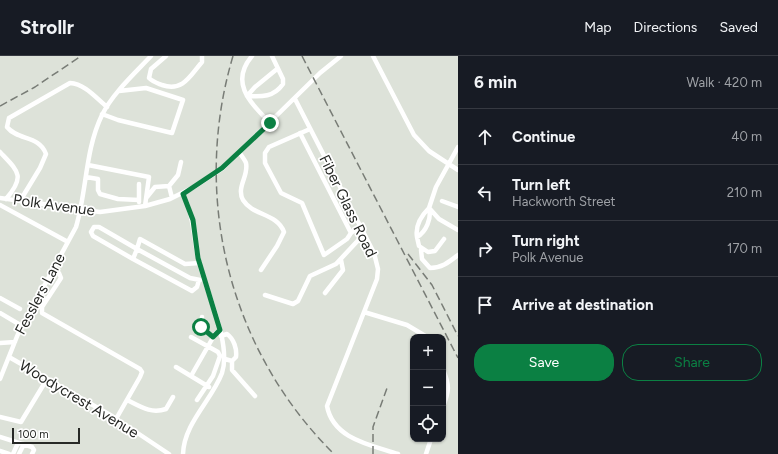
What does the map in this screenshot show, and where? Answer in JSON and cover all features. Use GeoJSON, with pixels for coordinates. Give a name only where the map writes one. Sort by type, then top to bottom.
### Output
{"type":"FeatureCollection","features":[{"type":"Feature","properties":{"kind":"street","name":"Fesslers Lane"},"geometry":{"type":"LineString","coordinates":[[0,379],[22,326],[76,226],[81,211],[95,132],[102,114],[119,91],[151,56]]}},
{"type":"Feature","properties":{"kind":"street"},"geometry":{"type":"LineString","coordinates":[[166,56],[151,69],[149,78],[153,82],[172,88],[181,86],[202,62],[202,56]]}},
{"type":"Feature","properties":{"kind":"street"},"geometry":{"type":"LineString","coordinates":[[252,56],[244,66],[241,76],[242,85],[247,96],[270,123]]}},
{"type":"Feature","properties":{"kind":"street"},"geometry":{"type":"LineString","coordinates":[[247,96],[262,98],[273,94],[280,89],[283,84],[283,79],[272,56]]}},
{"type":"Feature","properties":{"kind":"street","name":"Polk Avenue"},"geometry":{"type":"LineString","coordinates":[[0,198],[81,211],[100,212],[145,206],[183,194],[222,168],[295,99],[320,73],[340,56]]}},
{"type":"Feature","properties":{"kind":"street"},"geometry":{"type":"LineString","coordinates":[[373,56],[414,135],[429,151],[458,170]]}},
{"type":"Feature","properties":{"kind":"street"},"geometry":{"type":"LineString","coordinates":[[247,96],[255,87],[277,69]]}},
{"type":"Feature","properties":{"kind":"street"},"geometry":{"type":"LineString","coordinates":[[20,201],[40,168],[46,154],[39,143],[10,131],[7,127],[9,118],[70,83],[77,84],[87,90],[107,107]]}},
{"type":"Feature","properties":{"kind":"street"},"geometry":{"type":"LineString","coordinates":[[102,114],[118,120],[172,133],[183,100],[146,88],[119,91]]}},
{"type":"Feature","properties":{"kind":"street","name":"Fiber Glass Road"},"geometry":{"type":"LineString","coordinates":[[295,99],[374,253],[378,269],[377,279],[352,337],[327,406],[328,415],[339,430],[349,436],[398,454]]}},
{"type":"Feature","properties":{"kind":"street"},"geometry":{"type":"LineString","coordinates":[[310,129],[269,147],[265,152],[265,163],[281,193],[302,203],[324,255],[347,239],[351,233],[360,226]]}},
{"type":"Feature","properties":{"kind":"street"},"geometry":{"type":"LineString","coordinates":[[300,133],[351,233]]}},
{"type":"Feature","properties":{"kind":"street"},"geometry":{"type":"LineString","coordinates":[[458,147],[436,187],[429,208],[421,216],[417,225],[416,237],[421,250],[422,259],[430,268],[437,268],[446,264],[458,255]]}},
{"type":"Feature","properties":{"kind":"street"},"geometry":{"type":"LineString","coordinates":[[0,152],[17,171],[18,180],[15,189],[6,199]]}},
{"type":"Feature","properties":{"kind":"street"},"geometry":{"type":"LineString","coordinates":[[240,152],[246,164],[240,193],[243,200],[253,211],[263,213],[281,224],[284,232],[280,242],[261,270]]}},
{"type":"Feature","properties":{"kind":"street"},"geometry":{"type":"LineString","coordinates":[[146,199],[155,187],[169,186],[178,175],[181,162]]}},
{"type":"Feature","properties":{"kind":"street"},"geometry":{"type":"LineString","coordinates":[[88,165],[149,177],[145,206]]}},
{"type":"Feature","properties":{"kind":"street"},"geometry":{"type":"LineString","coordinates":[[86,177],[98,179],[98,190],[100,194],[118,199],[139,200]]}},
{"type":"Feature","properties":{"kind":"street"},"geometry":{"type":"LineString","coordinates":[[139,184],[139,207]]}},
{"type":"Feature","properties":{"kind":"street"},"geometry":{"type":"LineString","coordinates":[[169,186],[172,198]]}},
{"type":"Feature","properties":{"kind":"street"},"geometry":{"type":"LineString","coordinates":[[183,194],[193,220],[200,263],[220,330],[224,359],[222,373],[188,434],[184,454]]}},
{"type":"Feature","properties":{"kind":"street"},"geometry":{"type":"LineString","coordinates":[[442,201],[458,207]]}},
{"type":"Feature","properties":{"kind":"street"},"geometry":{"type":"LineString","coordinates":[[0,205],[68,242]]}},
{"type":"Feature","properties":{"kind":"street"},"geometry":{"type":"LineString","coordinates":[[429,208],[439,220],[458,230]]}},
{"type":"Feature","properties":{"kind":"street"},"geometry":{"type":"LineString","coordinates":[[416,237],[422,232],[429,220],[431,214],[429,208]]}},
{"type":"Feature","properties":{"kind":"street"},"geometry":{"type":"LineString","coordinates":[[199,280],[197,287],[192,292],[93,236],[91,232],[94,227],[99,227],[190,278],[199,280],[205,282]]}},
{"type":"Feature","properties":{"kind":"street"},"geometry":{"type":"LineString","coordinates":[[265,295],[293,304],[298,301],[310,276],[341,260],[364,234]]}},
{"type":"Feature","properties":{"kind":"street"},"geometry":{"type":"LineString","coordinates":[[133,259],[140,239],[185,264],[200,263]]}},
{"type":"Feature","properties":{"kind":"street"},"geometry":{"type":"LineString","coordinates":[[421,250],[433,252],[444,239]]}},
{"type":"Feature","properties":{"kind":"street"},"geometry":{"type":"LineString","coordinates":[[325,292],[343,270],[341,260]]}},
{"type":"Feature","properties":{"kind":"street"},"geometry":{"type":"LineString","coordinates":[[52,270],[59,273],[61,278],[42,307],[42,313],[140,369],[142,372],[116,419]]}},
{"type":"Feature","properties":{"kind":"street"},"geometry":{"type":"LineString","coordinates":[[0,298],[20,309]]}},
{"type":"Feature","properties":{"kind":"street"},"geometry":{"type":"LineString","coordinates":[[364,312],[407,325],[422,334]]}},
{"type":"Feature","properties":{"kind":"street"},"geometry":{"type":"LineString","coordinates":[[0,313],[22,326]]}},
{"type":"Feature","properties":{"kind":"street"},"geometry":{"type":"LineString","coordinates":[[202,317],[201,327],[213,337]]}},
{"type":"Feature","properties":{"kind":"street"},"geometry":{"type":"LineString","coordinates":[[191,376],[213,337],[220,330]]}},
{"type":"Feature","properties":{"kind":"street"},"geometry":{"type":"LineString","coordinates":[[221,336],[227,334],[232,337],[236,351],[236,357],[232,361],[232,370],[255,396]]}},
{"type":"Feature","properties":{"kind":"street"},"geometry":{"type":"LineString","coordinates":[[191,337],[218,352],[220,356],[218,365],[197,400]]}},
{"type":"Feature","properties":{"kind":"street"},"geometry":{"type":"LineString","coordinates":[[0,343],[15,342]]}},
{"type":"Feature","properties":{"kind":"street","name":"Woodycrest Avenue"},"geometry":{"type":"LineString","coordinates":[[9,357],[116,419],[169,454]]}},
{"type":"Feature","properties":{"kind":"street"},"geometry":{"type":"LineString","coordinates":[[224,359],[232,361]]}},
{"type":"Feature","properties":{"kind":"street"},"geometry":{"type":"LineString","coordinates":[[176,367],[212,389]]}},
{"type":"Feature","properties":{"kind":"street"},"geometry":{"type":"LineString","coordinates":[[443,370],[449,383],[448,394],[443,406]]}},
{"type":"Feature","properties":{"kind":"street"},"geometry":{"type":"LineString","coordinates":[[0,416],[21,422],[47,379]]}},
{"type":"Feature","properties":{"kind":"street"},"geometry":{"type":"LineString","coordinates":[[127,400],[148,411],[158,412],[166,409],[173,397]]}},
{"type":"Feature","properties":{"kind":"street"},"geometry":{"type":"LineString","coordinates":[[0,438],[32,447],[34,450],[32,454]]}},
{"type":"Feature","properties":{"kind":"street"},"geometry":{"type":"LineString","coordinates":[[426,454],[431,442]]}},
{"type":"Feature","properties":{"kind":"street"},"geometry":{"type":"LineString","coordinates":[[13,454],[18,443]]}},
{"type":"Feature","properties":{"kind":"street"},"geometry":{"type":"LineString","coordinates":[[19,454],[24,444]]}},
{"type":"Feature","properties":{"kind":"street"},"geometry":{"type":"LineString","coordinates":[[0,451],[9,454]]}},
{"type":"Feature","properties":{"kind":"railway"},"geometry":{"type":"LineString","coordinates":[[0,106],[35,87],[81,56]]}},
{"type":"Feature","properties":{"kind":"railway"},"geometry":{"type":"LineString","coordinates":[[233,56],[221,109],[216,163],[219,216],[228,269],[245,320],[268,368],[298,413],[334,454]]}},
{"type":"Feature","properties":{"kind":"railway"},"geometry":{"type":"LineString","coordinates":[[302,56],[458,358]]}},
{"type":"Feature","properties":{"kind":"railway"},"geometry":{"type":"LineString","coordinates":[[408,254],[432,285],[458,336]]}},
{"type":"Feature","properties":{"kind":"railway"},"geometry":{"type":"LineString","coordinates":[[373,454],[373,427],[387,388]]}},
{"type":"Feature","properties":{"kind":"route"},"geometry":{"type":"LineString","coordinates":[[201,327],[213,337],[214,334],[220,330],[198,258],[193,220],[183,194],[222,168],[270,123]]}}]}
